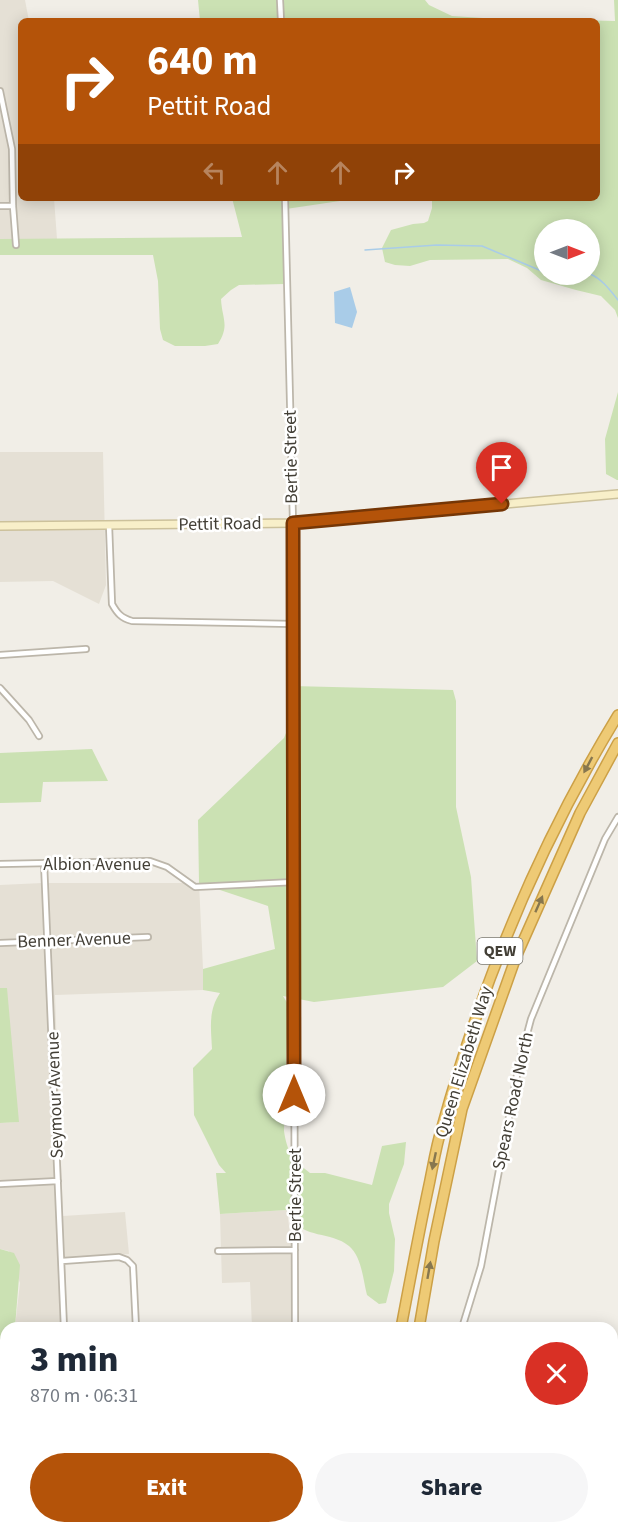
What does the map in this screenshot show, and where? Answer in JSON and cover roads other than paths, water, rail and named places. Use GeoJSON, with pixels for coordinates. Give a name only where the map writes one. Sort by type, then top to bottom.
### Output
{"type":"FeatureCollection","features":[{"type":"Feature","properties":{"kind":"highway","name":"Queen Elizabeth Way"},"geometry":{"type":"LineString","coordinates":[[402,1322],[441,1129],[474,1023],[505,938],[547,844],[594,753],[618,715]]}},
{"type":"Feature","properties":{"kind":"highway","name":"Queen Elizabeth Way"},"geometry":{"type":"LineString","coordinates":[[420,1322],[434,1241],[462,1109],[516,957],[580,813],[618,743]]}},
{"type":"Feature","properties":{"kind":"highway"},"geometry":{"type":"LineString","coordinates":[[580,813],[618,757]]}},
{"type":"Feature","properties":{"kind":"street"},"geometry":{"type":"LineString","coordinates":[[280,0],[281,18]]}},
{"type":"Feature","properties":{"kind":"street"},"geometry":{"type":"LineString","coordinates":[[0,91],[12,149],[16,245]]}},
{"type":"Feature","properties":{"kind":"street","name":"Bertie Street"},"geometry":{"type":"LineString","coordinates":[[285,201],[293,523],[295,1322]]}},
{"type":"Feature","properties":{"kind":"street"},"geometry":{"type":"LineString","coordinates":[[0,206],[13,206]]}},
{"type":"Feature","properties":{"kind":"street","name":"Pettit Road"},"geometry":{"type":"LineString","coordinates":[[0,526],[293,523],[618,494]]}},
{"type":"Feature","properties":{"kind":"street"},"geometry":{"type":"LineString","coordinates":[[109,525],[112,604],[117,613],[125,619],[293,624]]}},
{"type":"Feature","properties":{"kind":"street"},"geometry":{"type":"LineString","coordinates":[[0,655],[86,649]]}},
{"type":"Feature","properties":{"kind":"street"},"geometry":{"type":"LineString","coordinates":[[0,688],[29,720],[39,736]]}},
{"type":"Feature","properties":{"kind":"street","name":"Spears Road North"},"geometry":{"type":"LineString","coordinates":[[464,1322],[481,1266],[519,1064],[531,1019],[605,839],[618,817]]}},
{"type":"Feature","properties":{"kind":"street","name":"Albion Avenue"},"geometry":{"type":"LineString","coordinates":[[0,864],[150,861],[167,867],[195,887],[294,882]]}},
{"type":"Feature","properties":{"kind":"street","name":"Seymour Avenue"},"geometry":{"type":"LineString","coordinates":[[45,863],[64,1322]]}},
{"type":"Feature","properties":{"kind":"street","name":"Benner Avenue"},"geometry":{"type":"LineString","coordinates":[[0,942],[148,937]]}},
{"type":"Feature","properties":{"kind":"street"},"geometry":{"type":"LineString","coordinates":[[0,1185],[58,1181]]}},
{"type":"Feature","properties":{"kind":"street"},"geometry":{"type":"LineString","coordinates":[[218,1251],[295,1250]]}},
{"type":"Feature","properties":{"kind":"street"},"geometry":{"type":"LineString","coordinates":[[62,1261],[119,1257],[127,1260],[133,1266],[136,1322]]}},
{"type":"Feature","properties":{"kind":"water"},"geometry":{"type":"Polygon","coordinates":[[[350,287],[357,312],[352,328],[335,323],[334,292],[350,287]]]}},
{"type":"Feature","properties":{"kind":"waterway"},"geometry":{"type":"LineString","coordinates":[[365,250],[437,245],[482,246],[534,268]]}},
{"type":"Feature","properties":{"kind":"waterway"},"geometry":{"type":"LineString","coordinates":[[600,280],[618,300]]}}]}
